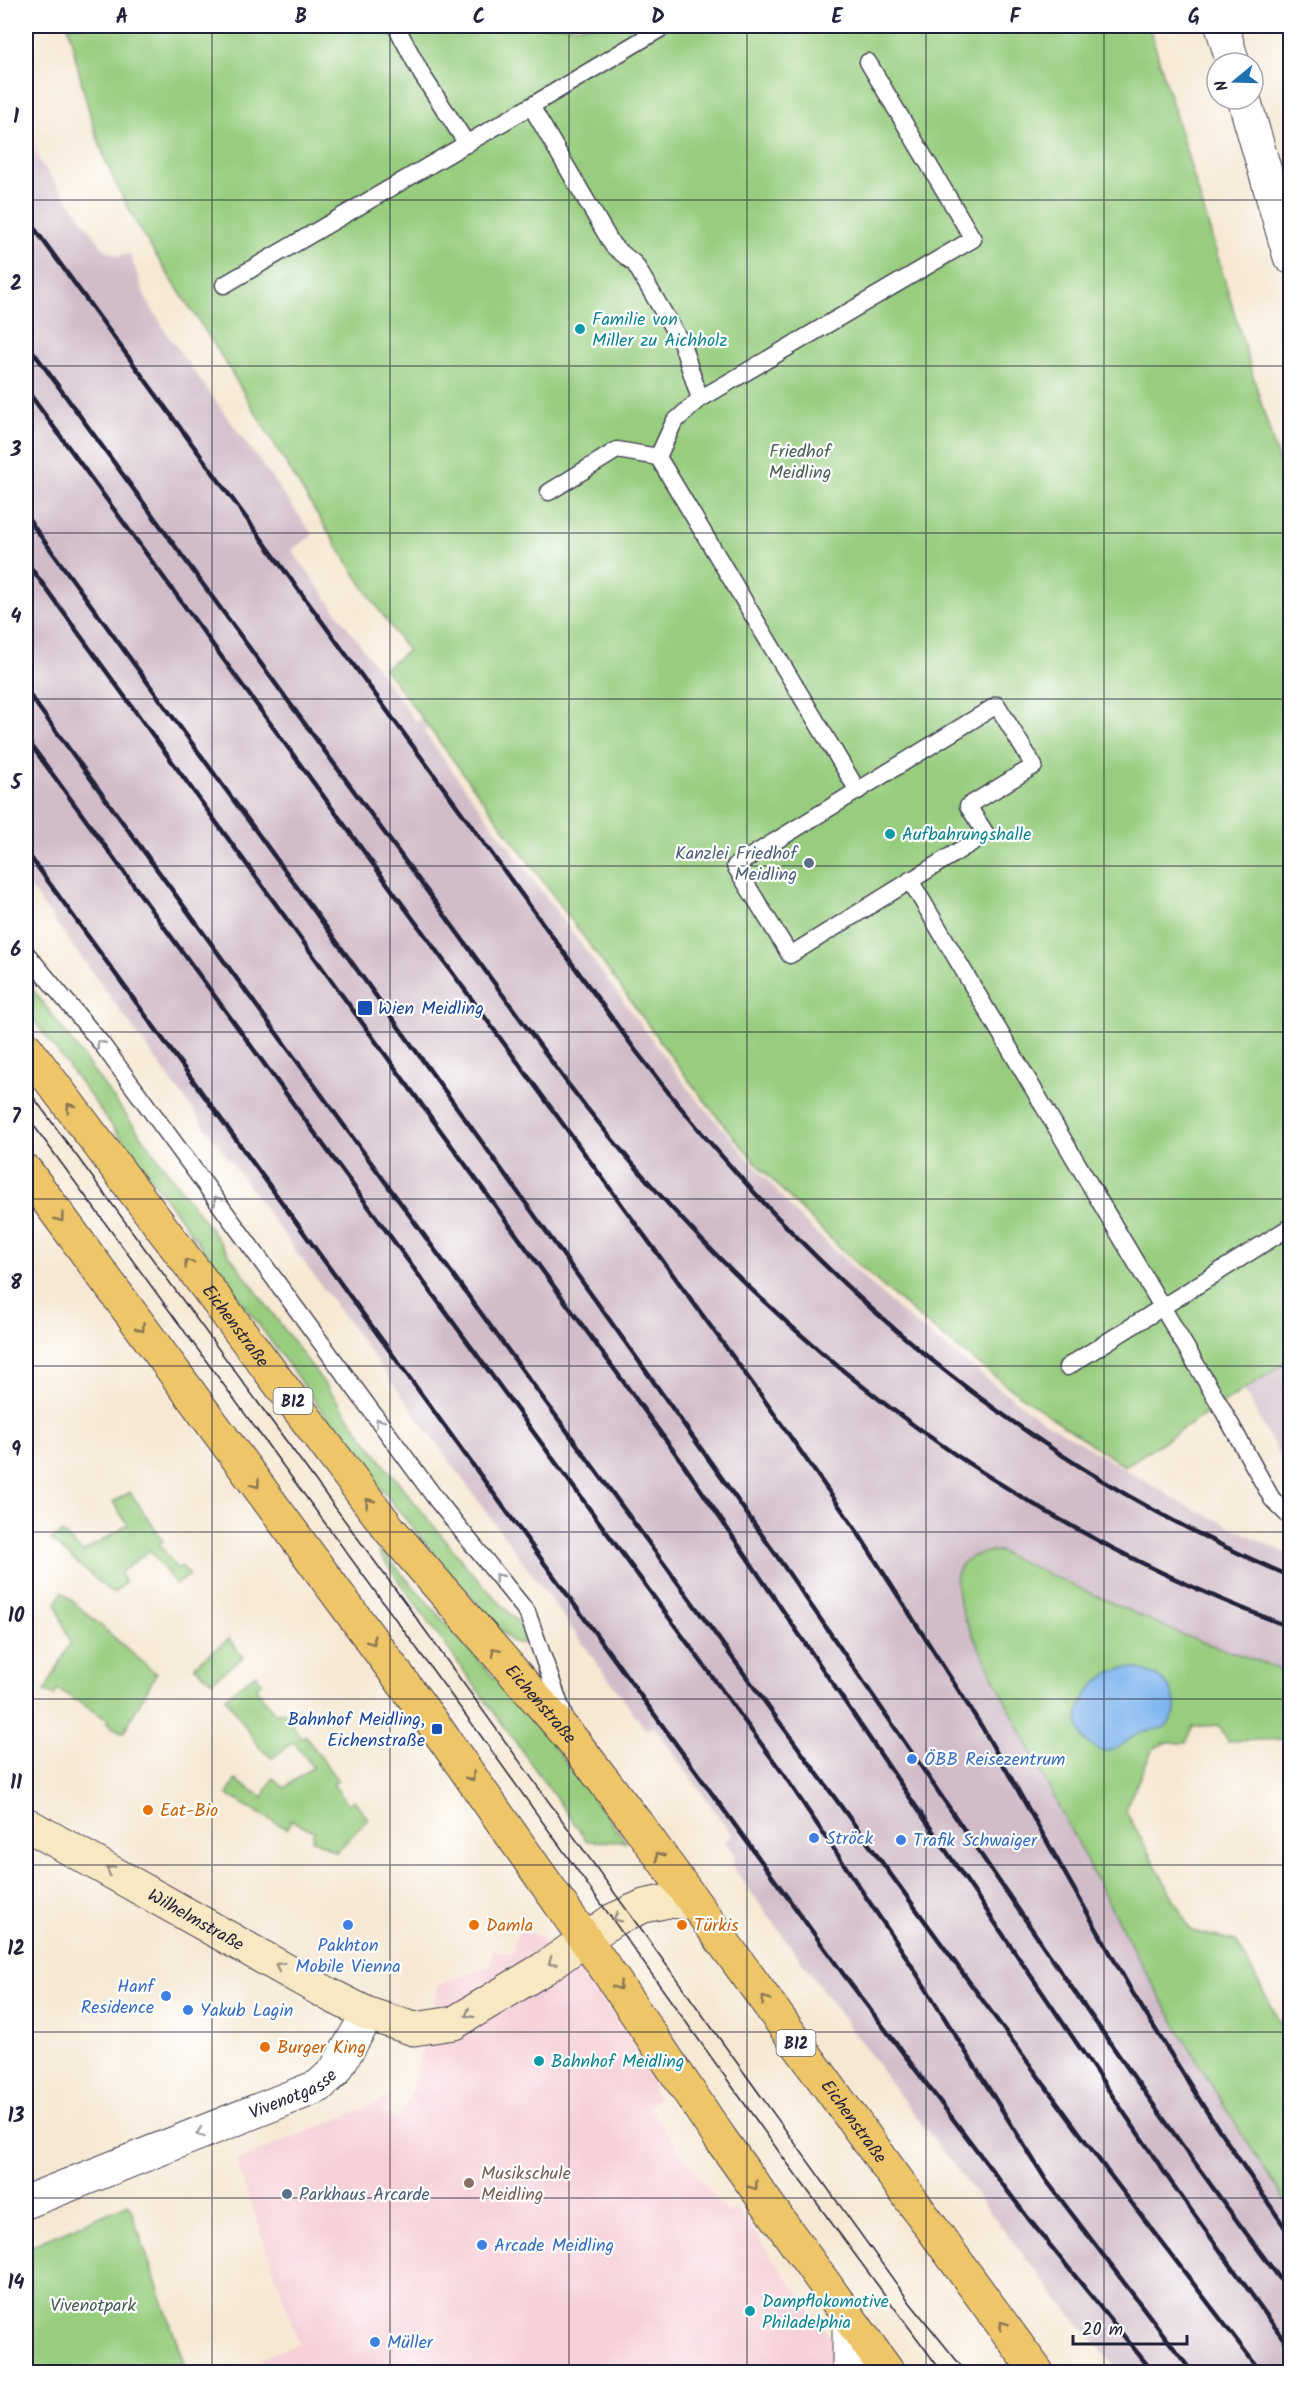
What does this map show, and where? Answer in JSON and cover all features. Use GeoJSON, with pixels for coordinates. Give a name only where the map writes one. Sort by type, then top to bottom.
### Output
{"type":"FeatureCollection","features":[{"type":"Feature","properties":{"kind":"main road","name":"Eichenstraße"},"geometry":{"type":"LineString","coordinates":[[26,1048],[390,1530],[574,1742],[1037,2373]]}},
{"type":"Feature","properties":{"kind":"main road"},"geometry":{"type":"LineString","coordinates":[[26,1171],[437,1729],[585,1938],[714,2129],[888,2373]]}},
{"type":"Feature","properties":{"kind":"street"},"geometry":{"type":"LineString","coordinates":[[1222,26],[1229,51]]}},
{"type":"Feature","properties":{"kind":"street"},"geometry":{"type":"LineString","coordinates":[[1247,111],[1290,257]]}},
{"type":"Feature","properties":{"kind":"street","name":"Wilhelmstraße"},"geometry":{"type":"LineString","coordinates":[[26,1824],[368,2014]]}},
{"type":"Feature","properties":{"kind":"street"},"geometry":{"type":"LineString","coordinates":[[368,2014],[414,2029],[454,2023],[519,1984],[613,1920],[644,1906],[668,1901],[694,1903]]}},
{"type":"Feature","properties":{"kind":"street","name":"Vivenotgasse"},"geometry":{"type":"LineString","coordinates":[[26,2202],[319,2086],[335,2071],[368,2014]]}},
{"type":"Feature","properties":{"kind":"street"},"geometry":{"type":"LineString","coordinates":[[849,2318],[849,2373]]}},
{"type":"Feature","properties":{"kind":"lane"},"geometry":{"type":"LineString","coordinates":[[396,26],[422,75],[467,144]]}},
{"type":"Feature","properties":{"kind":"lane"},"geometry":{"type":"LineString","coordinates":[[224,285],[665,26]]}},
{"type":"Feature","properties":{"kind":"lane"},"geometry":{"type":"LineString","coordinates":[[657,457],[674,422],[700,399],[973,239],[868,62]]}},
{"type":"Feature","properties":{"kind":"lane"},"geometry":{"type":"LineString","coordinates":[[531,106],[613,246],[635,264],[682,344],[700,399]]}},
{"type":"Feature","properties":{"kind":"lane"},"geometry":{"type":"LineString","coordinates":[[549,492],[617,450],[657,457],[858,791]]}},
{"type":"Feature","properties":{"kind":"lane"},"geometry":{"type":"LineString","coordinates":[[997,705],[1034,766],[968,806],[986,834],[790,955],[735,866],[858,791],[997,705]]}},
{"type":"Feature","properties":{"kind":"lane"},"geometry":{"type":"LineString","coordinates":[[910,880],[1220,1405],[1272,1499],[1290,1517]]}},
{"type":"Feature","properties":{"kind":"lane"},"geometry":{"type":"LineString","coordinates":[[26,953],[100,1043],[436,1499],[527,1612],[574,1742]]}},
{"type":"Feature","properties":{"kind":"lane"},"geometry":{"type":"LineString","coordinates":[[1067,1367],[1290,1227]]}},
{"type":"Feature","properties":{"kind":"shaded area"},"geometry":{"type":"Polygon","coordinates":[[[26,107],[42,166],[26,143],[26,107]]]}},
{"type":"Feature","properties":{"kind":"shaded area"},"geometry":{"type":"Polygon","coordinates":[[[26,143],[104,249],[117,256],[130,254],[146,299],[169,337],[313,535],[292,550],[416,722],[421,720],[427,729],[423,731],[689,1090],[799,1217],[904,1315],[1034,1415],[1185,1505],[1290,1555],[1290,1672],[1185,1636],[1007,1554],[963,1562],[958,1570],[955,1591],[980,1651],[1065,1821],[1141,1963],[1235,2125],[1290,2207],[1290,2372],[1120,2372],[1056,2297],[906,2104],[733,1867],[735,1855],[725,1841],[732,1835],[653,1725],[646,1730],[26,882],[26,143]]]}},
{"type":"Feature","properties":{"kind":"shaded area"},"geometry":{"type":"Polygon","coordinates":[[[1290,1360],[1290,1475],[1244,1390],[1290,1360]]]}},
{"type":"Feature","properties":{"kind":"shaded area"},"geometry":{"type":"Polygon","coordinates":[[[519,1925],[575,1959],[632,2042],[658,2098],[648,2106],[727,2214],[737,2208],[855,2372],[237,2372],[261,2363],[260,2359],[299,2344],[236,2161],[392,2097],[384,2113],[398,2120],[409,2097],[438,1985],[490,1966],[494,1950],[512,1954],[519,1925]]]}},
{"type":"Feature","properties":{"kind":"green space","name":"Friedhof Meidling"},"geometry":{"type":"Polygon","coordinates":[[[68,26],[1149,26],[1290,500],[1290,1360],[1125,1466],[1028,1401],[935,1330],[846,1253],[763,1170],[683,1072],[384,668],[408,651],[318,515],[218,350],[138,226],[111,173],[97,137],[68,26]]]}},
{"type":"Feature","properties":{"kind":"green space"},"geometry":{"type":"Polygon","coordinates":[[[26,980],[386,1467],[471,1572],[523,1628],[527,1636],[521,1644],[511,1641],[442,1564],[362,1465],[26,1009],[26,980]]]}},
{"type":"Feature","properties":{"kind":"green space"},"geometry":{"type":"Polygon","coordinates":[[[130,1492],[163,1541],[159,1544],[177,1569],[182,1566],[189,1575],[176,1585],[150,1550],[120,1573],[125,1583],[113,1594],[51,1540],[62,1533],[83,1552],[128,1525],[113,1502],[130,1492]]]}},
{"type":"Feature","properties":{"kind":"green space"},"geometry":{"type":"Polygon","coordinates":[[[381,1550],[549,1740],[626,1842],[587,1841],[378,1552],[381,1550]]]}},
{"type":"Feature","properties":{"kind":"green space"},"geometry":{"type":"Polygon","coordinates":[[[998,1551],[1185,1636],[1290,1672],[1290,1739],[1228,1741],[1219,1725],[1193,1727],[1186,1743],[1164,1743],[1153,1749],[1125,1809],[1190,1929],[1236,1941],[1290,2041],[1290,2207],[1200,2066],[1158,1994],[1079,1846],[966,1621],[956,1584],[958,1573],[962,1565],[970,1558],[982,1553],[998,1551]]]}},
{"type":"Feature","properties":{"kind":"green space"},"geometry":{"type":"Polygon","coordinates":[[[62,1592],[156,1674],[123,1733],[107,1724],[108,1720],[58,1689],[54,1696],[45,1691],[70,1643],[56,1604],[62,1592]]]}},
{"type":"Feature","properties":{"kind":"green space"},"geometry":{"type":"Polygon","coordinates":[[[229,1639],[243,1657],[212,1681],[194,1666],[229,1639]]]}},
{"type":"Feature","properties":{"kind":"green space"},"geometry":{"type":"Polygon","coordinates":[[[256,1674],[262,1683],[256,1688],[275,1714],[283,1711],[301,1738],[305,1735],[338,1781],[333,1784],[348,1804],[354,1800],[368,1819],[336,1852],[312,1839],[314,1831],[291,1820],[287,1829],[227,1795],[235,1780],[263,1797],[273,1778],[284,1788],[313,1767],[294,1742],[272,1758],[260,1748],[225,1697],[256,1674]]]}},
{"type":"Feature","properties":{"kind":"green space","name":"Vivenotpark"},"geometry":{"type":"Polygon","coordinates":[[[129,2204],[187,2372],[26,2372],[26,2248],[129,2204]]]}},
{"type":"Feature","properties":{"kind":"water"},"geometry":{"type":"Polygon","coordinates":[[[1124,1668],[1144,1670],[1161,1679],[1172,1693],[1175,1713],[1165,1727],[1138,1734],[1115,1749],[1100,1750],[1086,1741],[1080,1730],[1078,1718],[1080,1707],[1086,1696],[1102,1678],[1124,1668]]]}},
{"type":"Feature","properties":{"kind":"tram line"},"geometry":{"type":"LineString","coordinates":[[26,1087],[409,1608],[911,2304],[966,2372]]}},
{"type":"Feature","properties":{"kind":"tram line"},"geometry":{"type":"LineString","coordinates":[[26,1115],[481,1736],[782,2156],[942,2372]]}},
{"type":"Feature","properties":{"kind":"railway"},"geometry":{"type":"LineString","coordinates":[[26,217],[636,1051],[703,1135],[774,1214],[849,1288],[928,1357],[1012,1421],[1100,1479],[1192,1531],[1290,1576]]}},
{"type":"Feature","properties":{"kind":"railway"},"geometry":{"type":"LineString","coordinates":[[26,342],[565,1080],[639,1171],[717,1256],[800,1334],[888,1406],[980,1471],[1078,1530],[1181,1582],[1290,1627]]}},
{"type":"Feature","properties":{"kind":"railway"},"geometry":{"type":"LineString","coordinates":[[26,389],[763,1398],[856,1530],[982,1727],[1134,1995],[1207,2112],[1290,2235]]}},
{"type":"Feature","properties":{"kind":"railway"},"geometry":{"type":"LineString","coordinates":[[26,516],[404,1034],[684,1424],[840,1647],[1093,2019],[1290,2292]]}},
{"type":"Feature","properties":{"kind":"railway"},"geometry":{"type":"LineString","coordinates":[[26,561],[684,1465],[1171,2182],[1290,2348]]}},
{"type":"Feature","properties":{"kind":"railway"},"geometry":{"type":"LineString","coordinates":[[26,690],[1108,2172],[1261,2372]]}},
{"type":"Feature","properties":{"kind":"railway"},"geometry":{"type":"LineString","coordinates":[[26,738],[784,1775],[905,1955],[1046,2180],[1192,2372]]}},
{"type":"Feature","properties":{"kind":"railway"},"geometry":{"type":"LineString","coordinates":[[26,851],[844,1975],[1028,2218],[1153,2372]]}},
{"type":"Feature","properties":{"kind":"place","name":"Familie von Miller zu Aichholz"},"geometry":{"type":"Point","coordinates":[580,329]}},
{"type":"Feature","properties":{"kind":"place","name":"Aufbahrungshalle"},"geometry":{"type":"Point","coordinates":[890,834]}},
{"type":"Feature","properties":{"kind":"place","name":"Kanzlei Friedhof Meidling"},"geometry":{"type":"Point","coordinates":[809,863]}},
{"type":"Feature","properties":{"kind":"place","name":"Wien Meidling"},"geometry":{"type":"Point","coordinates":[365,1008]}},
{"type":"Feature","properties":{"kind":"place","name":"Bahnhof Meidling, Eichenstraße"},"geometry":{"type":"Point","coordinates":[437,1729]}},
{"type":"Feature","properties":{"kind":"place","name":"ÖBB Reisezentrum"},"geometry":{"type":"Point","coordinates":[912,1759]}},
{"type":"Feature","properties":{"kind":"place","name":"Eat-Bio"},"geometry":{"type":"Point","coordinates":[148,1810]}},
{"type":"Feature","properties":{"kind":"place","name":"Ströck"},"geometry":{"type":"Point","coordinates":[814,1838]}},
{"type":"Feature","properties":{"kind":"place","name":"Trafik Schwaiger"},"geometry":{"type":"Point","coordinates":[901,1840]}},
{"type":"Feature","properties":{"kind":"place","name":"Pakhton Mobile Vienna"},"geometry":{"type":"Point","coordinates":[348,1925]}},
{"type":"Feature","properties":{"kind":"place","name":"Damla"},"geometry":{"type":"Point","coordinates":[474,1925]}},
{"type":"Feature","properties":{"kind":"place","name":"Türkis"},"geometry":{"type":"Point","coordinates":[682,1925]}},
{"type":"Feature","properties":{"kind":"place","name":"Hanf Residence"},"geometry":{"type":"Point","coordinates":[166,1996]}},
{"type":"Feature","properties":{"kind":"place","name":"Yakub Lagin"},"geometry":{"type":"Point","coordinates":[188,2010]}},
{"type":"Feature","properties":{"kind":"place","name":"Burger King"},"geometry":{"type":"Point","coordinates":[265,2047]}},
{"type":"Feature","properties":{"kind":"place","name":"Bahnhof Meidling"},"geometry":{"type":"Point","coordinates":[539,2061]}},
{"type":"Feature","properties":{"kind":"place","name":"Musikschule Meidling"},"geometry":{"type":"Point","coordinates":[469,2183]}},
{"type":"Feature","properties":{"kind":"place","name":"Parkhaus Arcarde"},"geometry":{"type":"Point","coordinates":[287,2194]}},
{"type":"Feature","properties":{"kind":"place","name":"Arcade Meidling"},"geometry":{"type":"Point","coordinates":[482,2245]}},
{"type":"Feature","properties":{"kind":"place","name":"Dampflokomotive Philadelphia"},"geometry":{"type":"Point","coordinates":[750,2311]}},
{"type":"Feature","properties":{"kind":"place","name":"Müller"},"geometry":{"type":"Point","coordinates":[375,2342]}}]}
